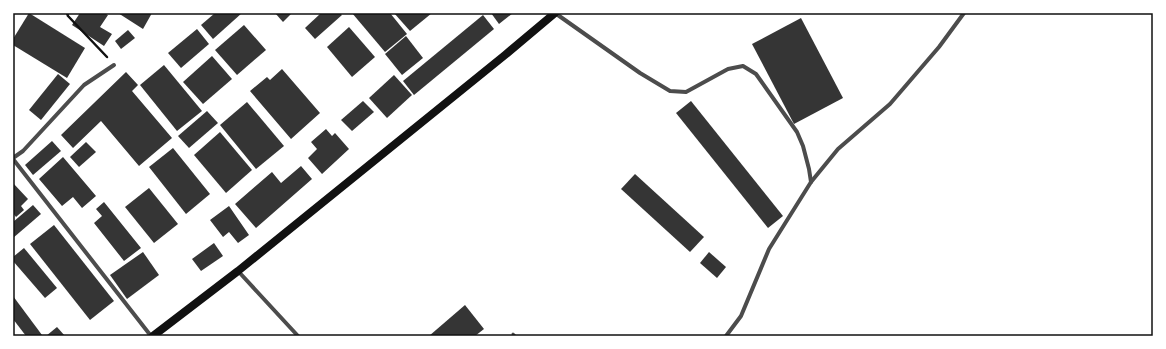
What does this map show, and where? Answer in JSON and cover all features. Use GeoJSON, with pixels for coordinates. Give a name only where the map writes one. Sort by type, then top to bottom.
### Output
{"type":"FeatureCollection","features":[{"type":"Feature","properties":{"kind":"main road"},"geometry":{"type":"LineString","coordinates":[[152,336],[238,271],[505,56],[554,13]]}},
{"type":"Feature","properties":{"kind":"street"},"geometry":{"type":"LineString","coordinates":[[554,13],[640,73],[670,91],[686,92],[728,69],[743,66],[756,74],[797,132],[803,146],[811,182]]}},
{"type":"Feature","properties":{"kind":"street"},"geometry":{"type":"LineString","coordinates":[[726,336],[741,316],[769,248],[811,182],[838,149],[890,104],[939,47],[964,13]]}},
{"type":"Feature","properties":{"kind":"street"},"geometry":{"type":"LineString","coordinates":[[114,65],[84,85],[23,151],[13,158],[152,336]]}},
{"type":"Feature","properties":{"kind":"street"},"geometry":{"type":"LineString","coordinates":[[238,271],[298,336]]}},
{"type":"Feature","properties":{"kind":"path"},"geometry":{"type":"LineString","coordinates":[[67,13],[68,16],[114,65]]}},
{"type":"Feature","properties":{"kind":"building"},"geometry":{"type":"Polygon","coordinates":[[[29,13],[85,48],[67,78],[13,45],[13,39],[29,13]]]}},
{"type":"Feature","properties":{"kind":"building"},"geometry":{"type":"Polygon","coordinates":[[[80,13],[104,13],[108,15],[100,27],[112,34],[104,46],[72,25],[80,13]]]}},
{"type":"Feature","properties":{"kind":"building"},"geometry":{"type":"Polygon","coordinates":[[[118,13],[152,13],[143,29],[118,13]]]}},
{"type":"Feature","properties":{"kind":"building"},"geometry":{"type":"Polygon","coordinates":[[[215,13],[242,13],[213,39],[201,25],[215,13]]]}},
{"type":"Feature","properties":{"kind":"building"},"geometry":{"type":"Polygon","coordinates":[[[275,13],[292,13],[283,22],[275,13]]]}},
{"type":"Feature","properties":{"kind":"building"},"geometry":{"type":"Polygon","coordinates":[[[321,13],[340,13],[342,15],[315,39],[305,28],[321,13]]]}},
{"type":"Feature","properties":{"kind":"building"},"geometry":{"type":"Polygon","coordinates":[[[352,13],[390,13],[407,34],[385,52],[352,13]]]}},
{"type":"Feature","properties":{"kind":"building"},"geometry":{"type":"Polygon","coordinates":[[[394,13],[432,13],[410,31],[394,13]]]}},
{"type":"Feature","properties":{"kind":"building"},"geometry":{"type":"Polygon","coordinates":[[[491,13],[513,13],[499,24],[491,13]]]}},
{"type":"Feature","properties":{"kind":"building"},"geometry":{"type":"Polygon","coordinates":[[[483,15],[494,29],[414,95],[403,81],[483,15]]]}},
{"type":"Feature","properties":{"kind":"building"},"geometry":{"type":"Polygon","coordinates":[[[801,18],[843,98],[794,124],[752,44],[801,18]]]}},
{"type":"Feature","properties":{"kind":"building"},"geometry":{"type":"Polygon","coordinates":[[[244,25],[266,50],[237,75],[215,50],[244,25]]]}},
{"type":"Feature","properties":{"kind":"building"},"geometry":{"type":"Polygon","coordinates":[[[349,27],[375,57],[352,77],[327,47],[349,27]]]}},
{"type":"Feature","properties":{"kind":"building"},"geometry":{"type":"Polygon","coordinates":[[[197,29],[209,44],[181,68],[168,53],[197,29]]]}},
{"type":"Feature","properties":{"kind":"building"},"geometry":{"type":"Polygon","coordinates":[[[128,30],[135,38],[121,49],[115,41],[128,30]]]}},
{"type":"Feature","properties":{"kind":"building"},"geometry":{"type":"Polygon","coordinates":[[[406,36],[423,58],[402,75],[385,54],[406,36]]]}},
{"type":"Feature","properties":{"kind":"building"},"geometry":{"type":"Polygon","coordinates":[[[212,56],[232,79],[203,104],[183,82],[212,56]]]}},
{"type":"Feature","properties":{"kind":"building"},"geometry":{"type":"Polygon","coordinates":[[[164,65],[202,111],[177,131],[140,85],[164,65]]]}},
{"type":"Feature","properties":{"kind":"building"},"geometry":{"type":"Polygon","coordinates":[[[282,69],[320,113],[291,139],[250,91],[267,77],[270,80],[282,69]]]}},
{"type":"Feature","properties":{"kind":"building"},"geometry":{"type":"Polygon","coordinates":[[[126,72],[138,85],[132,91],[172,138],[139,166],[101,121],[73,148],[61,135],[126,72]]]}},
{"type":"Feature","properties":{"kind":"building"},"geometry":{"type":"Polygon","coordinates":[[[58,74],[70,84],[41,120],[29,110],[58,74]]]}},
{"type":"Feature","properties":{"kind":"building"},"geometry":{"type":"Polygon","coordinates":[[[394,75],[412,95],[387,118],[369,98],[394,75]]]}},
{"type":"Feature","properties":{"kind":"building"},"geometry":{"type":"Polygon","coordinates":[[[363,101],[374,112],[352,131],[341,120],[363,101]]]}},
{"type":"Feature","properties":{"kind":"building"},"geometry":{"type":"Polygon","coordinates":[[[691,101],[783,216],[768,228],[676,113],[691,101]]]}},
{"type":"Feature","properties":{"kind":"building"},"geometry":{"type":"Polygon","coordinates":[[[247,102],[284,146],[256,169],[220,125],[247,102]]]}},
{"type":"Feature","properties":{"kind":"building"},"geometry":{"type":"Polygon","coordinates":[[[207,111],[218,123],[189,148],[178,136],[207,111]]]}},
{"type":"Feature","properties":{"kind":"building"},"geometry":{"type":"Polygon","coordinates":[[[326,129],[332,136],[335,133],[349,149],[322,174],[308,158],[317,149],[311,142],[326,129]]]}},
{"type":"Feature","properties":{"kind":"building"},"geometry":{"type":"Polygon","coordinates":[[[220,132],[252,170],[226,193],[194,155],[220,132]]]}},
{"type":"Feature","properties":{"kind":"building"},"geometry":{"type":"Polygon","coordinates":[[[52,141],[61,151],[33,175],[25,165],[52,141]]]}},
{"type":"Feature","properties":{"kind":"building"},"geometry":{"type":"Polygon","coordinates":[[[86,142],[96,152],[79,167],[70,157],[86,142]]]}},
{"type":"Feature","properties":{"kind":"building"},"geometry":{"type":"Polygon","coordinates":[[[173,148],[210,194],[186,214],[149,167],[173,148]]]}},
{"type":"Feature","properties":{"kind":"building"},"geometry":{"type":"Polygon","coordinates":[[[63,157],[96,196],[82,208],[73,197],[62,206],[39,179],[63,157]]]}},
{"type":"Feature","properties":{"kind":"building"},"geometry":{"type":"Polygon","coordinates":[[[301,166],[312,179],[256,228],[235,204],[272,172],[281,183],[301,166]]]}},
{"type":"Feature","properties":{"kind":"building"},"geometry":{"type":"Polygon","coordinates":[[[635,174],[704,237],[690,252],[621,189],[635,174]]]}},
{"type":"Feature","properties":{"kind":"building"},"geometry":{"type":"Polygon","coordinates":[[[13,183],[28,199],[21,206],[24,210],[16,217],[13,213],[13,183]]]}},
{"type":"Feature","properties":{"kind":"building"},"geometry":{"type":"Polygon","coordinates":[[[149,188],[178,224],[154,243],[125,207],[149,188]]]}},
{"type":"Feature","properties":{"kind":"building"},"geometry":{"type":"Polygon","coordinates":[[[104,202],[141,248],[124,261],[94,223],[102,216],[96,209],[104,202]]]}},
{"type":"Feature","properties":{"kind":"building"},"geometry":{"type":"Polygon","coordinates":[[[33,205],[41,214],[13,238],[13,222],[33,205]]]}},
{"type":"Feature","properties":{"kind":"building"},"geometry":{"type":"Polygon","coordinates":[[[229,206],[249,235],[238,243],[229,232],[223,237],[210,220],[229,206]]]}},
{"type":"Feature","properties":{"kind":"building"},"geometry":{"type":"Polygon","coordinates":[[[54,225],[114,301],[90,320],[30,244],[54,225]]]}},
{"type":"Feature","properties":{"kind":"building"},"geometry":{"type":"Polygon","coordinates":[[[214,243],[223,256],[201,271],[192,259],[214,243]]]}},
{"type":"Feature","properties":{"kind":"building"},"geometry":{"type":"Polygon","coordinates":[[[24,248],[57,288],[45,298],[13,261],[13,257],[24,248]]]}},
{"type":"Feature","properties":{"kind":"building"},"geometry":{"type":"Polygon","coordinates":[[[143,252],[159,275],[127,299],[110,275],[143,252]]]}},
{"type":"Feature","properties":{"kind":"building"},"geometry":{"type":"Polygon","coordinates":[[[709,252],[726,267],[717,278],[700,263],[709,252]]]}},
{"type":"Feature","properties":{"kind":"building"},"geometry":{"type":"Polygon","coordinates":[[[13,296],[42,335],[26,336],[13,319],[13,296]]]}},
{"type":"Feature","properties":{"kind":"building"},"geometry":{"type":"Polygon","coordinates":[[[465,305],[484,329],[475,336],[429,336],[465,305]]]}},
{"type":"Feature","properties":{"kind":"building"},"geometry":{"type":"Polygon","coordinates":[[[57,327],[65,336],[46,336],[57,327]]]}}]}
